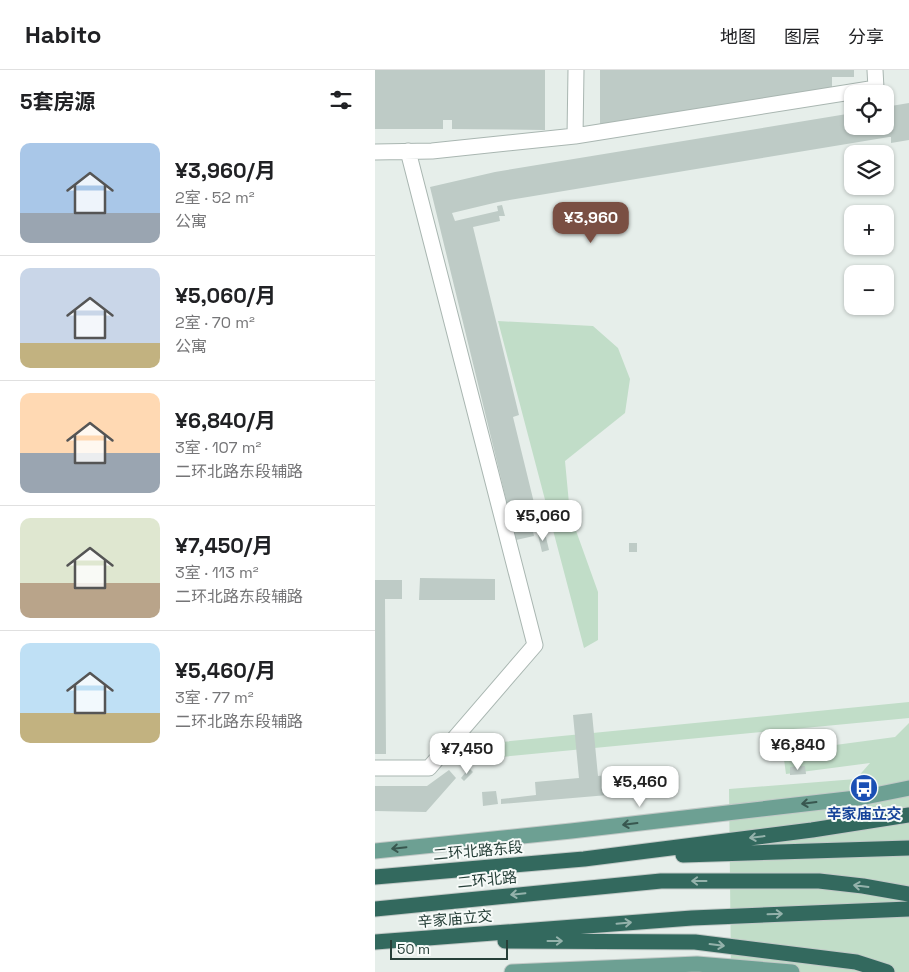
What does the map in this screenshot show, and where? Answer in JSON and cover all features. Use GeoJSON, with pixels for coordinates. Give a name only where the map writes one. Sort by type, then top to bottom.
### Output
{"type":"FeatureCollection","features":[{"type":"Feature","properties":{"kind":"highway"},"geometry":{"type":"LineString","coordinates":[[584,859],[812,830],[909,815]]}},
{"type":"Feature","properties":{"kind":"highway"},"geometry":{"type":"LineString","coordinates":[[584,859],[909,848]]}},
{"type":"Feature","properties":{"kind":"highway","name":"二环北路东段"},"geometry":{"type":"LineString","coordinates":[[375,877],[584,859]]}},
{"type":"Feature","properties":{"kind":"highway","name":"二环北路"},"geometry":{"type":"LineString","coordinates":[[375,909],[661,881],[819,881],[909,894]]}},
{"type":"Feature","properties":{"kind":"highway","name":"辛家庙立交"},"geometry":{"type":"LineString","coordinates":[[401,941],[691,918],[909,909]]}},
{"type":"Feature","properties":{"kind":"highway"},"geometry":{"type":"LineString","coordinates":[[375,942],[401,941]]}},
{"type":"Feature","properties":{"kind":"highway","name":"辛家庙立交"},"geometry":{"type":"LineString","coordinates":[[401,941],[695,942],[856,962],[887,972]]}},
{"type":"Feature","properties":{"kind":"main road"},"geometry":{"type":"LineString","coordinates":[[375,851],[571,831],[865,797],[909,788]]}},
{"type":"Feature","properties":{"kind":"main road"},"geometry":{"type":"LineString","coordinates":[[512,972],[697,964],[792,972]]}},
{"type":"Feature","properties":{"kind":"lane"},"geometry":{"type":"LineString","coordinates":[[575,136],[576,70]]}},
{"type":"Feature","properties":{"kind":"lane"},"geometry":{"type":"LineString","coordinates":[[375,152],[432,152],[575,136],[876,88],[875,70]]}},
{"type":"Feature","properties":{"kind":"lane"},"geometry":{"type":"LineString","coordinates":[[375,768],[429,768],[535,645],[408,152]]}},
{"type":"Feature","properties":{"kind":"green space"},"geometry":{"type":"Polygon","coordinates":[[[498,321],[593,326],[618,348],[630,379],[625,413],[565,461],[570,514],[598,592],[598,640],[584,648],[498,321]]]}},
{"type":"Feature","properties":{"kind":"green space"},"geometry":{"type":"Polygon","coordinates":[[[909,702],[909,718],[470,760],[491,743],[909,702]]]}},
{"type":"Feature","properties":{"kind":"green space"},"geometry":{"type":"Polygon","coordinates":[[[909,723],[909,972],[731,972],[729,789],[856,779],[870,763],[786,774],[783,752],[895,737],[909,723]]]}},
{"type":"Feature","properties":{"kind":"building"},"geometry":{"type":"Polygon","coordinates":[[[375,70],[545,70],[545,130],[452,129],[452,120],[443,120],[443,129],[375,129],[375,70]]]}},
{"type":"Feature","properties":{"kind":"building"},"geometry":{"type":"Polygon","coordinates":[[[600,70],[854,70],[854,77],[832,77],[832,94],[600,137],[600,70]]]}},
{"type":"Feature","properties":{"kind":"building"},"geometry":{"type":"Polygon","coordinates":[[[909,103],[909,140],[891,143],[891,137],[889,137],[498,202],[452,213],[455,221],[498,211],[497,206],[502,205],[505,216],[499,216],[500,221],[473,227],[519,415],[513,417],[537,515],[530,517],[534,536],[516,540],[430,187],[495,172],[844,114],[844,135],[894,135],[894,106],[909,103]]]}},
{"type":"Feature","properties":{"kind":"building"},"geometry":{"type":"Polygon","coordinates":[[[545,533],[549,550],[542,552],[538,535],[545,533]]]}},
{"type":"Feature","properties":{"kind":"building"},"geometry":{"type":"Polygon","coordinates":[[[629,543],[637,543],[637,552],[629,552],[629,543]]]}},
{"type":"Feature","properties":{"kind":"building"},"geometry":{"type":"Polygon","coordinates":[[[420,578],[495,579],[495,600],[419,600],[420,578]]]}},
{"type":"Feature","properties":{"kind":"building"},"geometry":{"type":"Polygon","coordinates":[[[375,580],[402,580],[402,599],[385,599],[386,754],[375,754],[375,580]]]}},
{"type":"Feature","properties":{"kind":"building"},"geometry":{"type":"Polygon","coordinates":[[[592,713],[598,776],[606,775],[608,795],[501,804],[501,799],[536,795],[535,782],[579,778],[573,715],[592,713]]]}},
{"type":"Feature","properties":{"kind":"building"},"geometry":{"type":"Polygon","coordinates":[[[805,766],[806,774],[790,775],[790,767],[805,766]]]}},
{"type":"Feature","properties":{"kind":"building"},"geometry":{"type":"Polygon","coordinates":[[[469,768],[473,772],[464,781],[461,778],[469,768]]]}},
{"type":"Feature","properties":{"kind":"building"},"geometry":{"type":"Polygon","coordinates":[[[449,770],[456,778],[426,812],[375,811],[375,786],[427,786],[449,770]]]}},
{"type":"Feature","properties":{"kind":"building"},"geometry":{"type":"Polygon","coordinates":[[[496,791],[498,804],[483,806],[482,792],[496,791]]]}},
{"type":"Feature","properties":{"kind":"place","name":"辛家庙立交"},"geometry":{"type":"Point","coordinates":[864,788]}}]}
